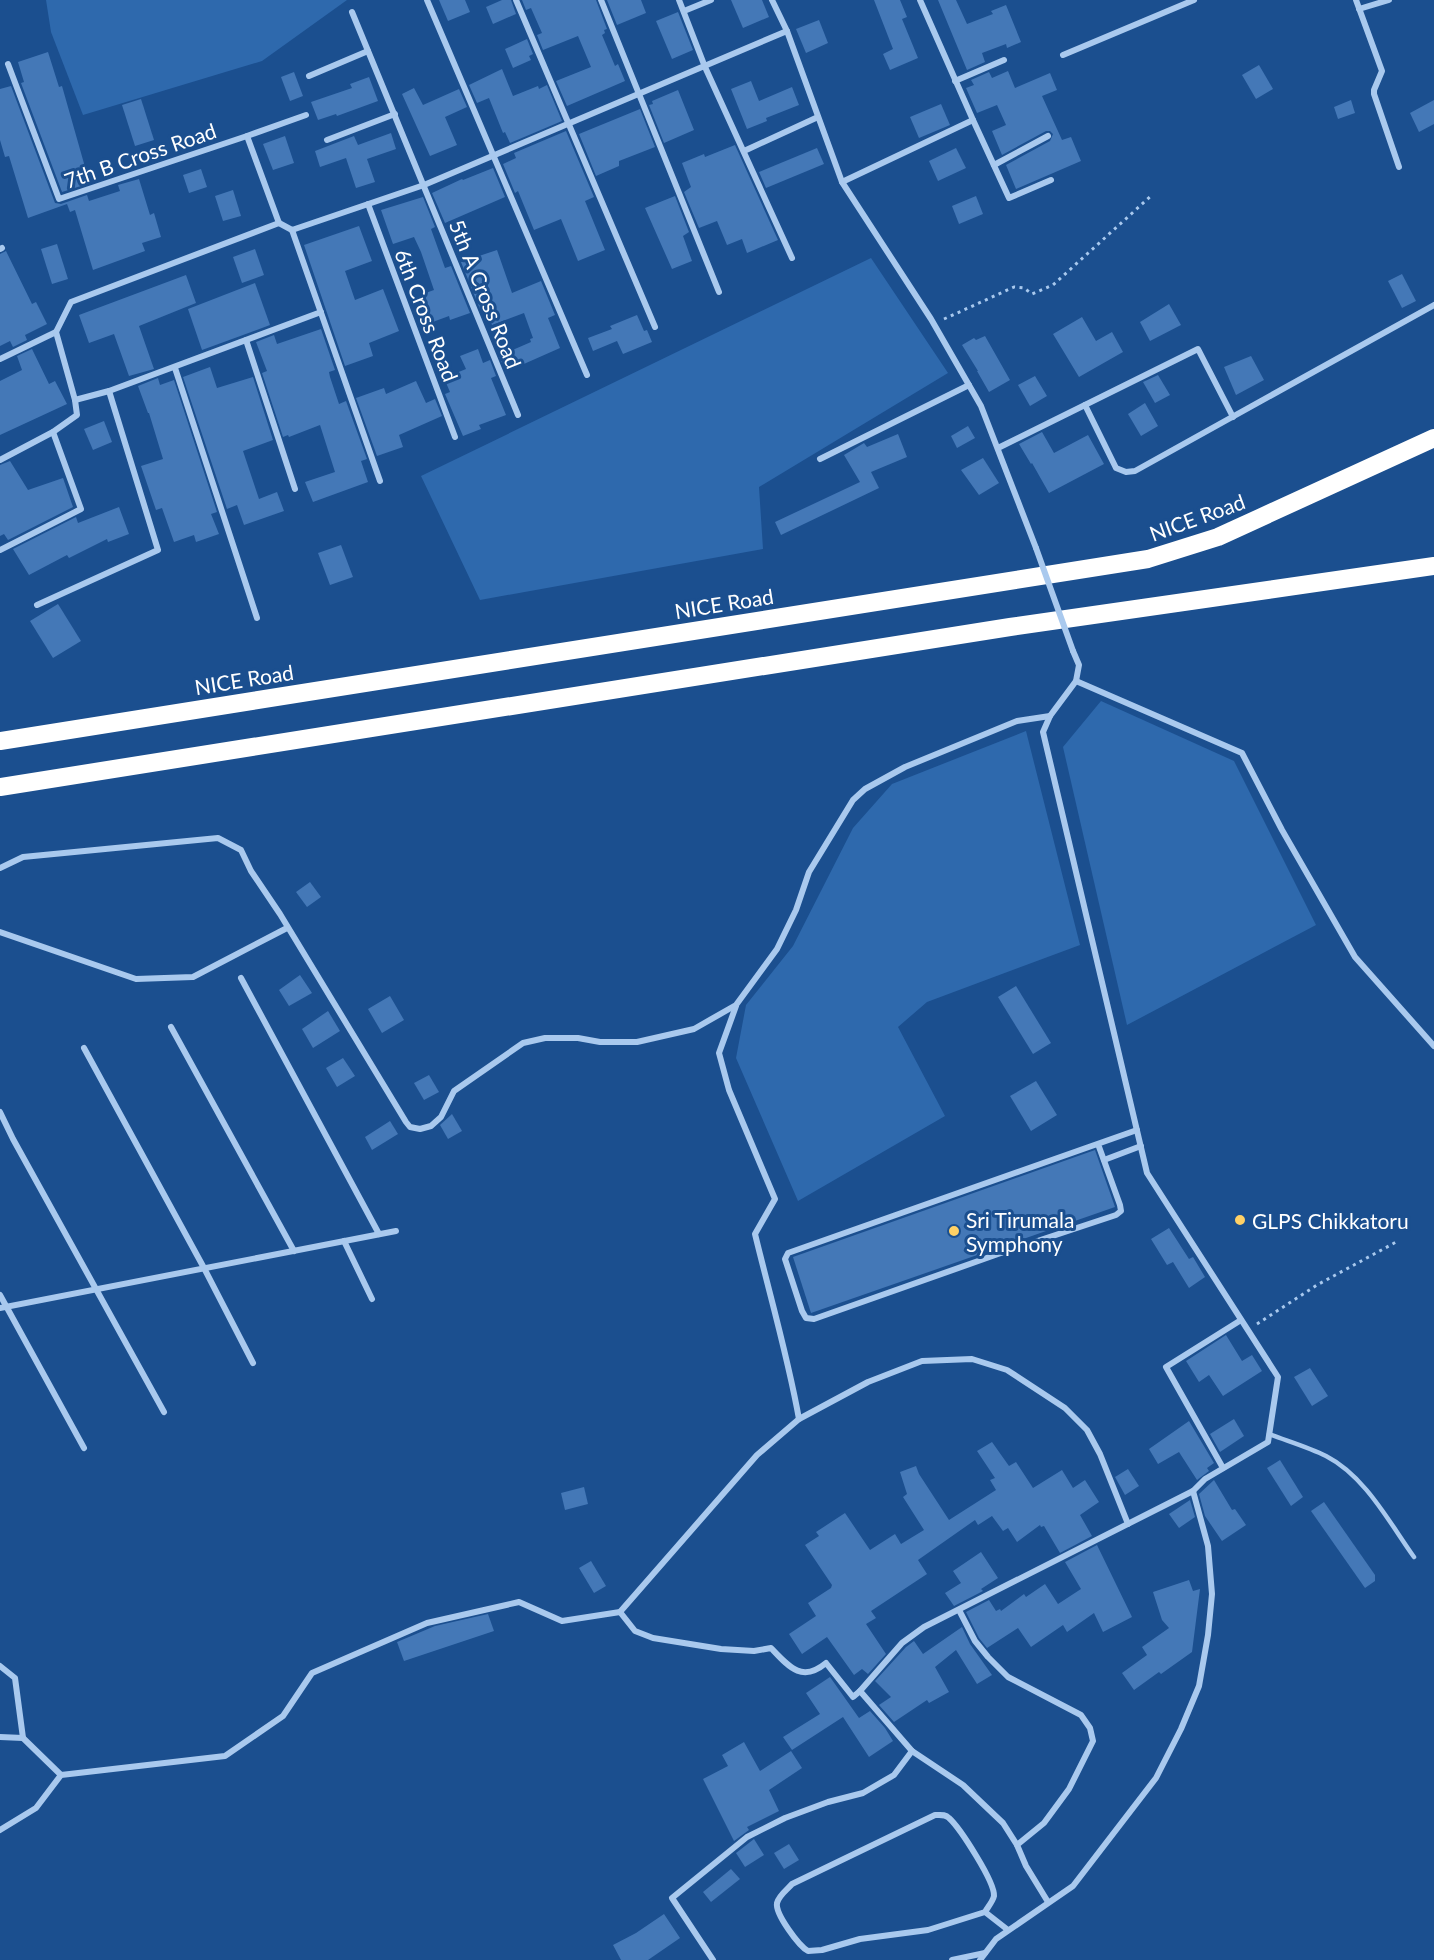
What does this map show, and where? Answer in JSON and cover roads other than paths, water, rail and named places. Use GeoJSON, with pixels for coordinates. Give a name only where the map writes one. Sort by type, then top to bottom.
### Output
{"type":"FeatureCollection","features":[{"type":"Feature","properties":{"kind":"highway","name":"NICE Road"},"geometry":{"type":"LineString","coordinates":[[0,741],[1148,559],[1218,537],[1434,438]]}},
{"type":"Feature","properties":{"kind":"highway"},"geometry":{"type":"LineString","coordinates":[[0,787],[1010,627],[1434,566]]}},
{"type":"Feature","properties":{"kind":"street"},"geometry":{"type":"LineString","coordinates":[[427,0],[587,375]]}},
{"type":"Feature","properties":{"kind":"street"},"geometry":{"type":"LineString","coordinates":[[516,0],[655,327]]}},
{"type":"Feature","properties":{"kind":"street"},"geometry":{"type":"LineString","coordinates":[[601,0],[719,292]]}},
{"type":"Feature","properties":{"kind":"street"},"geometry":{"type":"LineString","coordinates":[[679,0],[705,67],[792,258]]}},
{"type":"Feature","properties":{"kind":"street"},"geometry":{"type":"LineString","coordinates":[[684,11],[711,0]]}},
{"type":"Feature","properties":{"kind":"street"},"geometry":{"type":"LineString","coordinates":[[621,1612],[635,1631],[653,1638],[721,1649],[754,1651],[771,1648],[792,1670],[805,1672],[816,1671],[826,1663],[853,1697],[902,1643],[924,1627],[1193,1491],[1204,1479],[1268,1442],[1278,1377],[1147,1173],[1043,732],[1050,716],[1076,681],[1079,665],[981,406],[934,324],[842,182],[787,31],[772,0]]}},
{"type":"Feature","properties":{"kind":"street"},"geometry":{"type":"LineString","coordinates":[[920,0],[1009,198],[1051,180]]}},
{"type":"Feature","properties":{"kind":"street"},"geometry":{"type":"LineString","coordinates":[[1063,55],[1194,0]]}},
{"type":"Feature","properties":{"kind":"street"},"geometry":{"type":"LineString","coordinates":[[1356,0],[1382,71],[1374,94],[1399,167]]}},
{"type":"Feature","properties":{"kind":"street"},"geometry":{"type":"LineString","coordinates":[[1359,9],[1389,0]]}},
{"type":"Feature","properties":{"kind":"street","name":"5th A Cross Road"},"geometry":{"type":"LineString","coordinates":[[352,12],[518,415]]}},
{"type":"Feature","properties":{"kind":"street"},"geometry":{"type":"LineString","coordinates":[[292,230],[424,185],[787,31]]}},
{"type":"Feature","properties":{"kind":"street"},"geometry":{"type":"LineString","coordinates":[[309,76],[368,51]]}},
{"type":"Feature","properties":{"kind":"street"},"geometry":{"type":"LineString","coordinates":[[955,81],[1004,60]]}},
{"type":"Feature","properties":{"kind":"street","name":"7th B Cross Road"},"geometry":{"type":"LineString","coordinates":[[8,64],[59,199],[247,136],[279,223]]}},
{"type":"Feature","properties":{"kind":"street"},"geometry":{"type":"LineString","coordinates":[[327,140],[395,114]]}},
{"type":"Feature","properties":{"kind":"street"},"geometry":{"type":"LineString","coordinates":[[247,136],[306,116]]}},
{"type":"Feature","properties":{"kind":"street"},"geometry":{"type":"LineString","coordinates":[[744,151],[818,117]]}},
{"type":"Feature","properties":{"kind":"street"},"geometry":{"type":"LineString","coordinates":[[842,182],[973,120]]}},
{"type":"Feature","properties":{"kind":"street"},"geometry":{"type":"LineString","coordinates":[[994,165],[1048,136]]}},
{"type":"Feature","properties":{"kind":"street","name":"6th Cross Road"},"geometry":{"type":"LineString","coordinates":[[368,204],[454,437]]}},
{"type":"Feature","properties":{"kind":"street"},"geometry":{"type":"LineString","coordinates":[[0,359],[56,332],[71,302],[279,223],[292,230],[380,481]]}},
{"type":"Feature","properties":{"kind":"street"},"geometry":{"type":"LineString","coordinates":[[1085,405],[1116,468],[1126,472],[1135,471],[1434,305]]}},
{"type":"Feature","properties":{"kind":"street"},"geometry":{"type":"LineString","coordinates":[[75,400],[175,368],[321,312]]}},
{"type":"Feature","properties":{"kind":"street"},"geometry":{"type":"LineString","coordinates":[[0,460],[53,432],[77,415],[56,332]]}},
{"type":"Feature","properties":{"kind":"street"},"geometry":{"type":"LineString","coordinates":[[246,340],[296,489]]}},
{"type":"Feature","properties":{"kind":"street"},"geometry":{"type":"LineString","coordinates":[[998,448],[1198,349],[1233,417]]}},
{"type":"Feature","properties":{"kind":"street"},"geometry":{"type":"LineString","coordinates":[[175,368],[257,618]]}},
{"type":"Feature","properties":{"kind":"street"},"geometry":{"type":"LineString","coordinates":[[820,459],[969,385]]}},
{"type":"Feature","properties":{"kind":"street"},"geometry":{"type":"LineString","coordinates":[[37,604],[158,550],[109,391]]}},
{"type":"Feature","properties":{"kind":"street"},"geometry":{"type":"LineString","coordinates":[[0,550],[81,509],[53,432]]}},
{"type":"Feature","properties":{"kind":"street"},"geometry":{"type":"LineString","coordinates":[[1076,681],[1242,753],[1282,830],[1355,957],[1434,1046]]}},
{"type":"Feature","properties":{"kind":"street"},"geometry":{"type":"LineString","coordinates":[[799,1419],[790,1371],[755,1234],[775,1199],[729,1090],[719,1053],[736,1005],[777,949],[796,910],[809,872],[853,800],[865,789],[888,775],[926,758],[1017,721],[1050,716]]}},
{"type":"Feature","properties":{"kind":"street"},"geometry":{"type":"LineString","coordinates":[[0,868],[23,857],[218,838],[241,850],[251,871],[280,914],[406,1122],[410,1127],[420,1129],[431,1126],[441,1117],[454,1091],[523,1043],[545,1038],[637,1042],[694,1029],[736,1005]]}},
{"type":"Feature","properties":{"kind":"street"},"geometry":{"type":"LineString","coordinates":[[0,932],[136,979],[193,977],[287,928]]}},
{"type":"Feature","properties":{"kind":"street"},"geometry":{"type":"LineString","coordinates":[[242,978],[379,1234]]}},
{"type":"Feature","properties":{"kind":"street"},"geometry":{"type":"LineString","coordinates":[[171,1027],[294,1251]]}},
{"type":"Feature","properties":{"kind":"street"},"geometry":{"type":"LineString","coordinates":[[84,1048],[204,1268],[253,1364]]}},
{"type":"Feature","properties":{"kind":"street"},"geometry":{"type":"LineString","coordinates":[[0,1112],[164,1412]]}},
{"type":"Feature","properties":{"kind":"street"},"geometry":{"type":"LineString","coordinates":[[1098,1144],[1120,1205],[1121,1211],[1116,1215],[814,1319],[806,1318],[785,1259],[788,1253],[1137,1130]]}},
{"type":"Feature","properties":{"kind":"street"},"geometry":{"type":"LineString","coordinates":[[1104,1160],[1141,1146]]}},
{"type":"Feature","properties":{"kind":"street"},"geometry":{"type":"LineString","coordinates":[[3,1308],[396,1230]]}},
{"type":"Feature","properties":{"kind":"street"},"geometry":{"type":"LineString","coordinates":[[344,1241],[372,1299]]}},
{"type":"Feature","properties":{"kind":"street"},"geometry":{"type":"LineString","coordinates":[[0,1295],[3,1308],[84,1448]]}},
{"type":"Feature","properties":{"kind":"street"},"geometry":{"type":"LineString","coordinates":[[1223,1468],[1166,1367],[1241,1320]]}},
{"type":"Feature","properties":{"kind":"street"},"geometry":{"type":"LineString","coordinates":[[0,1830],[36,1808],[61,1775],[225,1756],[283,1716],[312,1673],[427,1623],[519,1602],[562,1621],[621,1612],[757,1455],[799,1419],[868,1382],[922,1361],[972,1359],[1007,1370],[1065,1408],[1087,1430],[1100,1454],[1128,1524]]}},
{"type":"Feature","properties":{"kind":"street"},"geometry":{"type":"LineString","coordinates":[[980,1960],[996,1939],[1072,1886],[1156,1778],[1181,1729],[1199,1686],[1212,1594],[1208,1545],[1193,1491]]}},
{"type":"Feature","properties":{"kind":"street"},"geometry":{"type":"LineString","coordinates":[[959,1610],[975,1641],[1008,1677],[1081,1715],[1090,1728],[1093,1741],[1069,1789],[1044,1823],[1017,1845]]}},
{"type":"Feature","properties":{"kind":"street"},"geometry":{"type":"LineString","coordinates":[[0,1666],[15,1678],[23,1738],[61,1775]]}},
{"type":"Feature","properties":{"kind":"street"},"geometry":{"type":"LineString","coordinates":[[860,1691],[912,1751],[963,1785],[1003,1823],[1048,1902]]}},
{"type":"Feature","properties":{"kind":"street"},"geometry":{"type":"LineString","coordinates":[[0,1737],[23,1738]]}},
{"type":"Feature","properties":{"kind":"street"},"geometry":{"type":"LineString","coordinates":[[713,1960],[672,1898],[747,1837],[785,1818],[828,1802],[864,1793],[894,1775],[912,1751]]}},
{"type":"Feature","properties":{"kind":"street"},"geometry":{"type":"LineString","coordinates":[[935,1815],[944,1815],[949,1818],[969,1845],[993,1887],[994,1898],[985,1912],[928,1930],[860,1940],[822,1950],[808,1951],[796,1941],[777,1909],[777,1901],[792,1884],[935,1815]]}},
{"type":"Feature","properties":{"kind":"street"},"geometry":{"type":"LineString","coordinates":[[985,1912],[1008,1930]]}},
{"type":"Feature","properties":{"kind":"street"},"geometry":{"type":"LineString","coordinates":[[952,1960],[985,1953]]}},
{"type":"Feature","properties":{"kind":"lane"},"geometry":{"type":"LineString","coordinates":[[1269,1434],[1326,1456],[1348,1471],[1368,1492],[1414,1557]]}},
{"type":"Feature","properties":{"kind":"place","name":"GLPS Chikkatoru"},"geometry":{"type":"Point","coordinates":[1240,1220]}},
{"type":"Feature","properties":{"kind":"place","name":"Sri Tirumala Symphony"},"geometry":{"type":"Point","coordinates":[954,1231]}}]}
